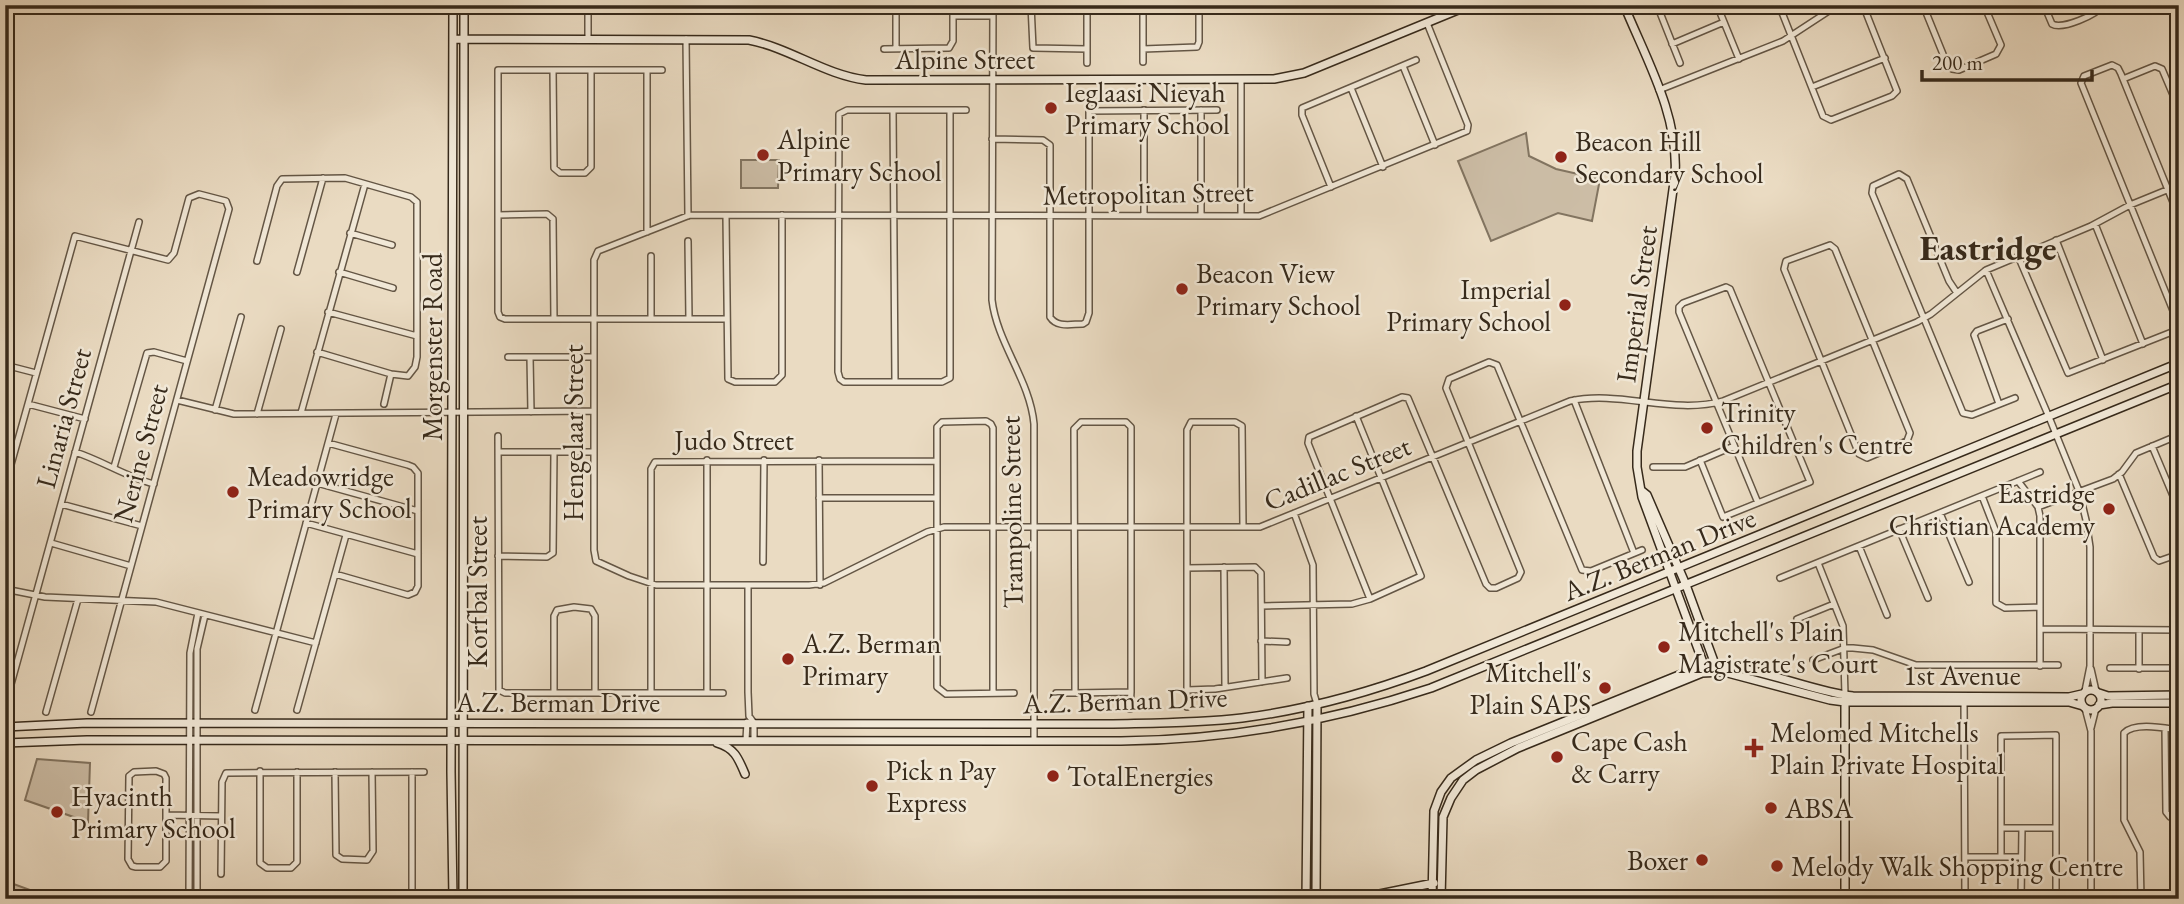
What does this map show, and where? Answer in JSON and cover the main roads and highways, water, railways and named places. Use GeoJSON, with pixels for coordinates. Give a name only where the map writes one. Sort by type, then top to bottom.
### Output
{"type":"FeatureCollection","features":[{"type":"Feature","properties":{"kind":"main road","name":"Morgenster Road"},"geometry":{"type":"LineString","coordinates":[[453,5],[453,899]]}},
{"type":"Feature","properties":{"kind":"main road","name":"Morgenster Road"},"geometry":{"type":"LineString","coordinates":[[463,899],[464,5]]}},
{"type":"Feature","properties":{"kind":"main road","name":"Alpine Street"},"geometry":{"type":"LineString","coordinates":[[453,39],[755,41],[859,79],[1273,79],[1298,75],[1470,5]]}},
{"type":"Feature","properties":{"kind":"main road","name":"Imperial Street"},"geometry":{"type":"LineString","coordinates":[[1624,5],[1673,131],[1676,165],[1637,461],[1642,497],[1705,669]]}},
{"type":"Feature","properties":{"kind":"main road","name":"A.Z. Berman Drive"},"geometry":{"type":"LineString","coordinates":[[5,727],[55,723],[1034,723],[1181,722],[1244,718],[1317,704],[1378,688],[1426,671],[2179,363]]}},
{"type":"Feature","properties":{"kind":"main road","name":"A.Z. Berman Drive"},"geometry":{"type":"LineString","coordinates":[[5,743],[193,740],[1034,741],[1185,739],[1264,731],[1317,721],[1430,688],[2179,384]]}},
{"type":"Feature","properties":{"kind":"main road","name":"Imperial Street"},"geometry":{"type":"LineString","coordinates":[[1642,491],[1647,495],[1686,585],[1716,667]]}},
{"type":"Feature","properties":{"kind":"main road","name":"1st Avenue"},"geometry":{"type":"LineString","coordinates":[[1440,794],[1451,778],[1485,756],[1578,715],[1705,669],[1730,665],[1845,699],[2069,697],[2084,692],[2112,696],[2179,695]]}},
{"type":"Feature","properties":{"kind":"main road","name":"1st Avenue"},"geometry":{"type":"LineString","coordinates":[[1441,895],[1443,817],[1451,798],[1470,774],[1507,753],[1705,669]]}},
{"type":"Feature","properties":{"kind":"main road"},"geometry":{"type":"LineString","coordinates":[[2084,692],[2080,701],[2084,707]]}},
{"type":"Feature","properties":{"kind":"main road"},"geometry":{"type":"LineString","coordinates":[[2097,692],[2098,706]]}},
{"type":"Feature","properties":{"kind":"main road"},"geometry":{"type":"LineString","coordinates":[[1844,899],[1845,699]]}},
{"type":"Feature","properties":{"kind":"main road","name":"1st Avenue"},"geometry":{"type":"LineString","coordinates":[[1964,699],[2069,702],[2084,707],[2112,703],[2179,703]]}},
{"type":"Feature","properties":{"kind":"main road"},"geometry":{"type":"LineString","coordinates":[[1316,899],[1317,704]]}},
{"type":"Feature","properties":{"kind":"main road"},"geometry":{"type":"LineString","coordinates":[[1306,899],[1308,706]]}},
{"type":"Feature","properties":{"kind":"main road"},"geometry":{"type":"LineString","coordinates":[[708,740],[733,750],[745,774]]}},
{"type":"Feature","properties":{"kind":"main road"},"geometry":{"type":"LineString","coordinates":[[1432,896],[1434,811],[1440,794],[1451,798]]}},
{"type":"Feature","properties":{"kind":"main road"},"geometry":{"type":"LineString","coordinates":[[1354,899],[1441,882]]}},
{"type":"Feature","properties":{"kind":"main road"},"geometry":{"type":"LineString","coordinates":[[1402,899],[1441,895]]}},
{"type":"Feature","properties":{"kind":"place","name":"Ieglaasi Nieyah Primary School"},"geometry":{"type":"Point","coordinates":[1051,108]}},
{"type":"Feature","properties":{"kind":"place","name":"Alpine Primary School"},"geometry":{"type":"Point","coordinates":[763,155]}},
{"type":"Feature","properties":{"kind":"place","name":"Beacon Hill Secondary School"},"geometry":{"type":"Point","coordinates":[1561,157]}},
{"type":"Feature","properties":{"kind":"place","name":"Beacon View Primary School"},"geometry":{"type":"Point","coordinates":[1182,289]}},
{"type":"Feature","properties":{"kind":"place","name":"Imperial Primary School"},"geometry":{"type":"Point","coordinates":[1565,305]}},
{"type":"Feature","properties":{"kind":"place","name":"Trinity Children's Centre"},"geometry":{"type":"Point","coordinates":[1707,428]}},
{"type":"Feature","properties":{"kind":"place","name":"Meadowridge Primary School"},"geometry":{"type":"Point","coordinates":[233,492]}},
{"type":"Feature","properties":{"kind":"place","name":"Eastridge Christian Academy"},"geometry":{"type":"Point","coordinates":[2109,509]}},
{"type":"Feature","properties":{"kind":"place","name":"Mitchell's Plain Magistrate's Court"},"geometry":{"type":"Point","coordinates":[1664,647]}},
{"type":"Feature","properties":{"kind":"place","name":"A.Z. Berman Primary"},"geometry":{"type":"Point","coordinates":[788,659]}},
{"type":"Feature","properties":{"kind":"place","name":"Mitchell's Plain SAPS"},"geometry":{"type":"Point","coordinates":[1605,688]}},
{"type":"Feature","properties":{"kind":"place","name":"Melomed Mitchells Plain Private Hospital"},"geometry":{"type":"Point","coordinates":[1754,748]}},
{"type":"Feature","properties":{"kind":"place","name":"Cape Cash & Carry"},"geometry":{"type":"Point","coordinates":[1557,757]}},
{"type":"Feature","properties":{"kind":"place","name":"TotalEnergies"},"geometry":{"type":"Point","coordinates":[1053,776]}},
{"type":"Feature","properties":{"kind":"place","name":"Pick n Pay Express"},"geometry":{"type":"Point","coordinates":[872,786]}},
{"type":"Feature","properties":{"kind":"place","name":"ABSA"},"geometry":{"type":"Point","coordinates":[1771,808]}},
{"type":"Feature","properties":{"kind":"place","name":"Hyacinth Primary School"},"geometry":{"type":"Point","coordinates":[57,812]}},
{"type":"Feature","properties":{"kind":"place","name":"Boxer"},"geometry":{"type":"Point","coordinates":[1702,860]}},
{"type":"Feature","properties":{"kind":"place","name":"Melody Walk Shopping Centre"},"geometry":{"type":"Point","coordinates":[1777,866]}},
{"type":"Feature","properties":{"kind":"district","name":"Eastridge"},"geometry":{"type":"Point","coordinates":[1988,247]}}]}
